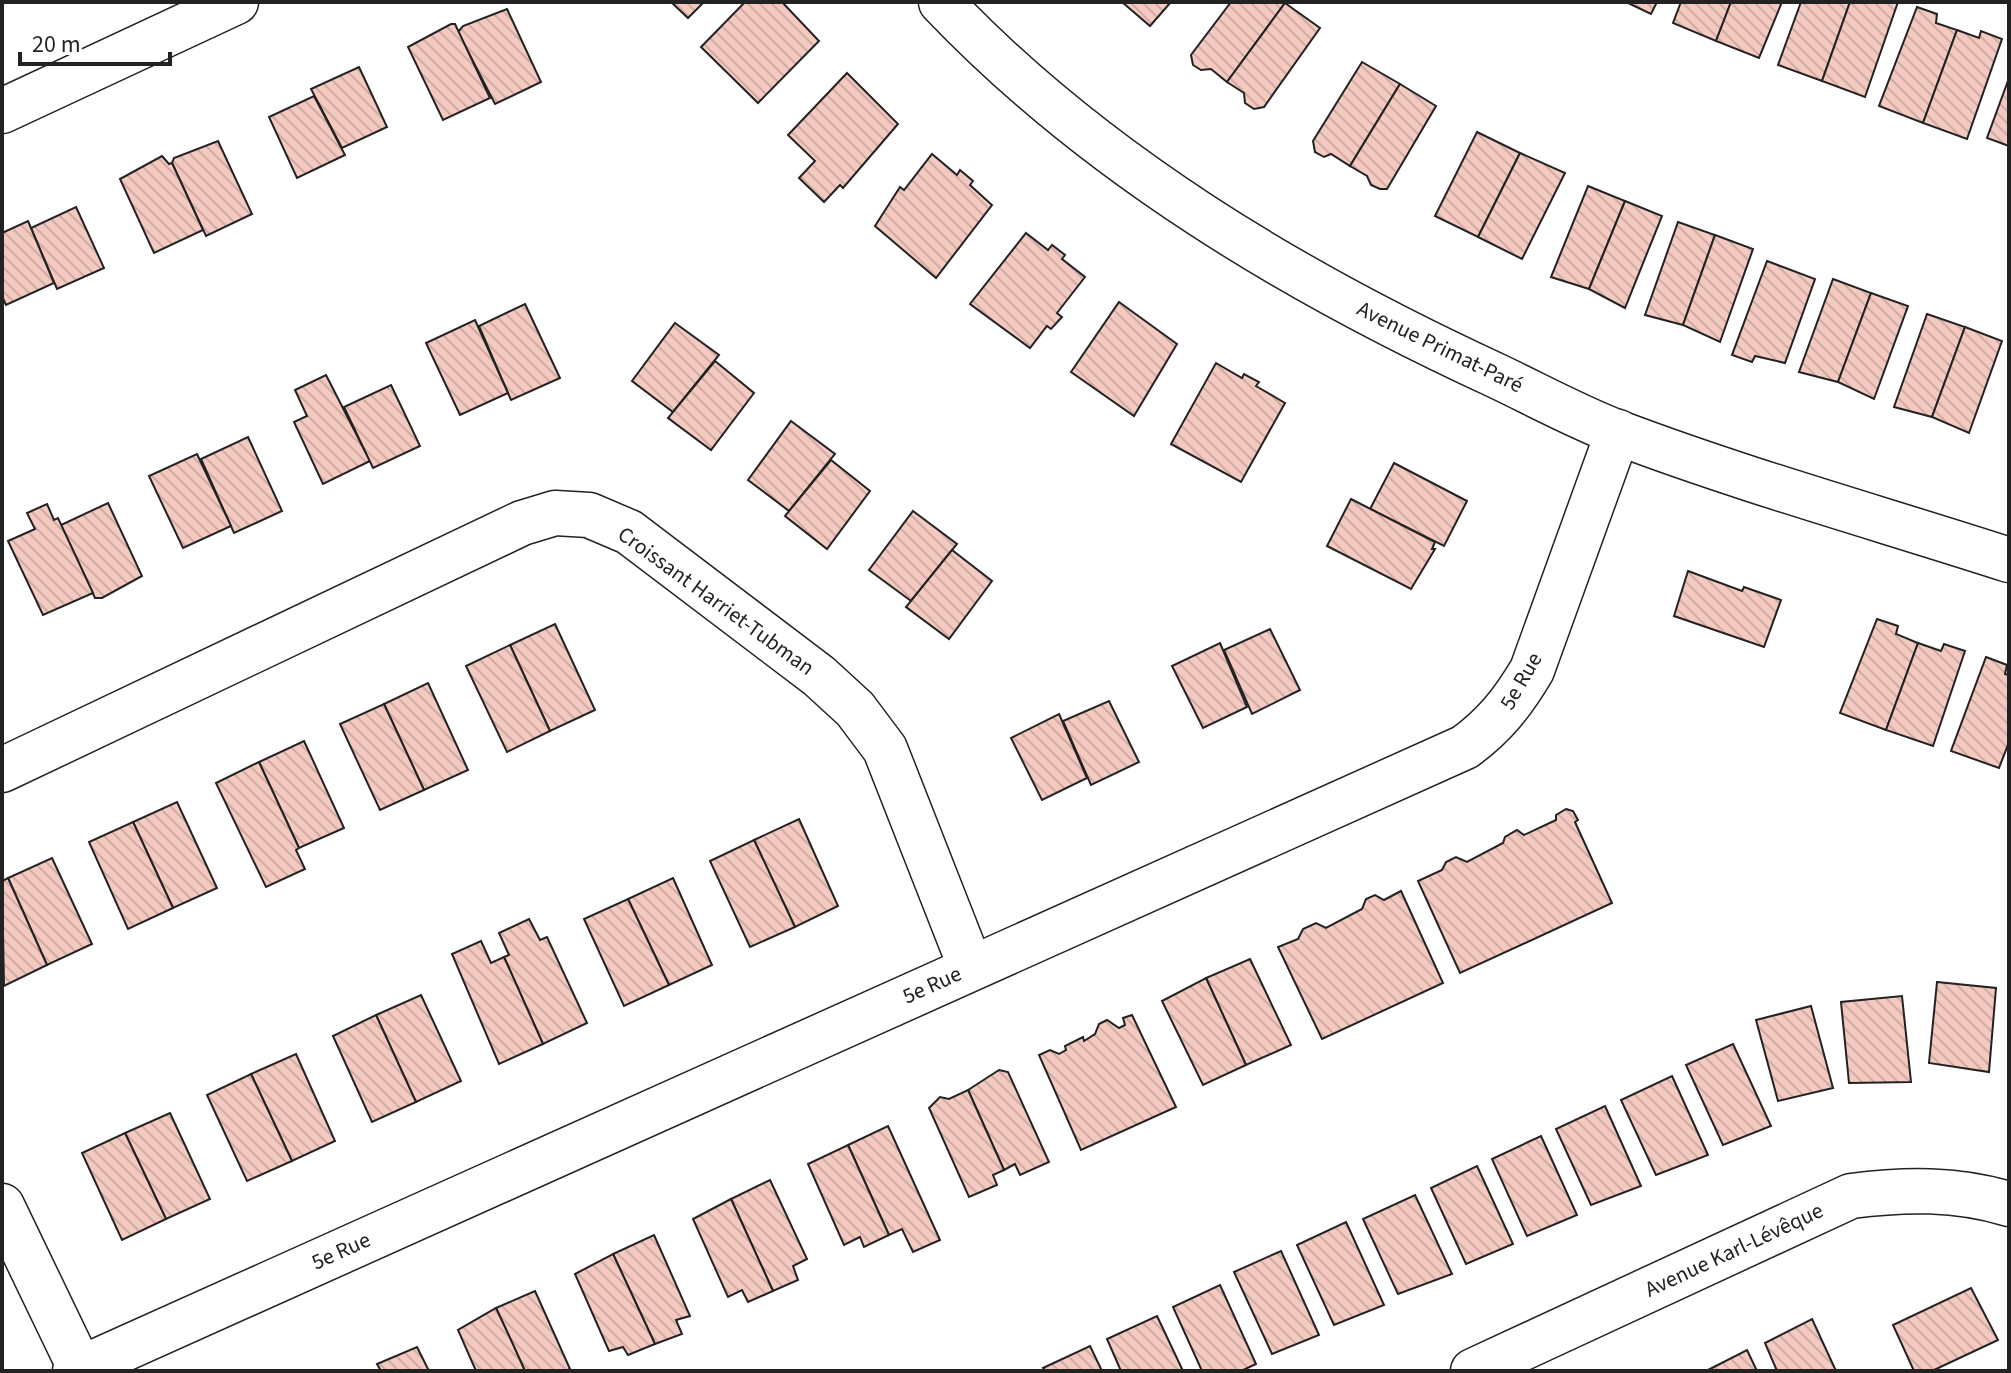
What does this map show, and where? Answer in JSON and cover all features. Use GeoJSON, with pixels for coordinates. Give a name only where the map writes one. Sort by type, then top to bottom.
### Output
{"type":"FeatureCollection","features":[{"type":"Feature","properties":{"kind":"street"},"geometry":{"type":"LineString","coordinates":[[2,111],[236,2]]}},
{"type":"Feature","properties":{"kind":"street","name":"Avenue Primat-Paré"},"geometry":{"type":"LineString","coordinates":[[941,2],[1039,95],[1127,164],[1222,227],[1415,338],[1618,432],[2009,560]]}},
{"type":"Feature","properties":{"kind":"street","name":"5e Rue"},"geometry":{"type":"LineString","coordinates":[[78,1370],[1465,747],[1492,727],[1513,702],[1532,670],[1618,432]]}},
{"type":"Feature","properties":{"kind":"street","name":"Croissant Harriet-Tubman"},"geometry":{"type":"LineString","coordinates":[[2,770],[522,523],[555,513],[589,515],[629,532],[819,676],[855,709],[885,749],[971,968]]}},
{"type":"Feature","properties":{"kind":"street","name":"Avenue Karl-Lévêque"},"geometry":{"type":"LineString","coordinates":[[1473,1371],[1851,1196],[1900,1189],[1942,1191],[2009,1204]]}},
{"type":"Feature","properties":{"kind":"street"},"geometry":{"type":"LineString","coordinates":[[2,1206],[78,1370]]}},
{"type":"Feature","properties":{"kind":"building"},"geometry":{"type":"Polygon","coordinates":[[[671,2],[704,2],[688,18],[671,2]]]}},
{"type":"Feature","properties":{"kind":"building"},"geometry":{"type":"Polygon","coordinates":[[[745,2],[782,2],[819,41],[758,103],[701,47],[745,2]]]}},
{"type":"Feature","properties":{"kind":"building"},"geometry":{"type":"Polygon","coordinates":[[[1122,2],[1171,2],[1150,26],[1122,2]]]}},
{"type":"Feature","properties":{"kind":"building"},"geometry":{"type":"Polygon","coordinates":[[[1231,2],[1285,3],[1227,82],[1211,69],[1201,70],[1193,65],[1191,55],[1231,2]]]}},
{"type":"Feature","properties":{"kind":"building"},"geometry":{"type":"Polygon","coordinates":[[[1626,2],[1657,2],[1651,14],[1626,2]]]}},
{"type":"Feature","properties":{"kind":"building"},"geometry":{"type":"Polygon","coordinates":[[[1681,2],[1731,2],[1716,41],[1673,23],[1681,2]]]}},
{"type":"Feature","properties":{"kind":"building"},"geometry":{"type":"Polygon","coordinates":[[[1731,2],[1782,2],[1759,58],[1716,41],[1731,2]]]}},
{"type":"Feature","properties":{"kind":"building"},"geometry":{"type":"Polygon","coordinates":[[[1801,2],[1850,2],[1822,81],[1778,65],[1801,2]]]}},
{"type":"Feature","properties":{"kind":"building"},"geometry":{"type":"Polygon","coordinates":[[[1850,2],[1898,2],[1865,97],[1822,81],[1850,2]]]}},
{"type":"Feature","properties":{"kind":"building"},"geometry":{"type":"Polygon","coordinates":[[[1285,3],[1320,28],[1264,107],[1254,109],[1245,103],[1244,93],[1227,82],[1285,3]]]}},
{"type":"Feature","properties":{"kind":"building"},"geometry":{"type":"Polygon","coordinates":[[[1917,7],[1937,14],[1936,23],[1957,30],[1923,123],[1879,106],[1917,7]]]}},
{"type":"Feature","properties":{"kind":"building"},"geometry":{"type":"Polygon","coordinates":[[[507,9],[541,82],[495,104],[458,32],[463,26],[507,9]]]}},
{"type":"Feature","properties":{"kind":"building"},"geometry":{"type":"Polygon","coordinates":[[[455,24],[490,98],[443,120],[408,47],[455,24]]]}},
{"type":"Feature","properties":{"kind":"building"},"geometry":{"type":"Polygon","coordinates":[[[1957,30],[1979,38],[1981,31],[2002,39],[1967,139],[1923,123],[1957,30]]]}},
{"type":"Feature","properties":{"kind":"building"},"geometry":{"type":"Polygon","coordinates":[[[1362,62],[1400,84],[1350,166],[1331,154],[1324,157],[1315,152],[1313,141],[1362,62]]]}},
{"type":"Feature","properties":{"kind":"building"},"geometry":{"type":"Polygon","coordinates":[[[359,67],[387,127],[342,148],[311,89],[359,67]]]}},
{"type":"Feature","properties":{"kind":"building"},"geometry":{"type":"Polygon","coordinates":[[[847,73],[898,124],[843,188],[840,185],[824,202],[799,178],[815,161],[788,135],[847,73]]]}},
{"type":"Feature","properties":{"kind":"building"},"geometry":{"type":"Polygon","coordinates":[[[2009,78],[2009,146],[1987,138],[2009,78]]]}},
{"type":"Feature","properties":{"kind":"building"},"geometry":{"type":"Polygon","coordinates":[[[1400,84],[1436,106],[1387,189],[1380,189],[1371,185],[1367,176],[1350,166],[1400,84]]]}},
{"type":"Feature","properties":{"kind":"building"},"geometry":{"type":"Polygon","coordinates":[[[314,96],[345,155],[297,178],[269,117],[314,96]]]}},
{"type":"Feature","properties":{"kind":"building"},"geometry":{"type":"Polygon","coordinates":[[[1477,132],[1520,153],[1478,237],[1435,216],[1477,132]]]}},
{"type":"Feature","properties":{"kind":"building"},"geometry":{"type":"Polygon","coordinates":[[[218,141],[252,214],[206,236],[172,163],[174,158],[218,141]]]}},
{"type":"Feature","properties":{"kind":"building"},"geometry":{"type":"Polygon","coordinates":[[[1520,153],[1565,173],[1522,259],[1478,237],[1520,153]]]}},
{"type":"Feature","properties":{"kind":"building"},"geometry":{"type":"Polygon","coordinates":[[[932,154],[957,175],[960,170],[973,181],[970,185],[992,205],[936,278],[875,226],[900,187],[904,190],[932,154]]]}},
{"type":"Feature","properties":{"kind":"building"},"geometry":{"type":"Polygon","coordinates":[[[162,156],[169,164],[172,163],[203,230],[154,253],[120,179],[162,156]]]}},
{"type":"Feature","properties":{"kind":"building"},"geometry":{"type":"Polygon","coordinates":[[[1588,186],[1625,201],[1589,289],[1551,277],[1588,186]]]}},
{"type":"Feature","properties":{"kind":"building"},"geometry":{"type":"Polygon","coordinates":[[[1625,201],[1662,216],[1625,308],[1589,289],[1625,201]]]}},
{"type":"Feature","properties":{"kind":"building"},"geometry":{"type":"Polygon","coordinates":[[[76,207],[104,268],[57,289],[31,228],[76,207]]]}},
{"type":"Feature","properties":{"kind":"building"},"geometry":{"type":"Polygon","coordinates":[[[28,221],[54,283],[6,305],[2,296],[2,233],[28,221]]]}},
{"type":"Feature","properties":{"kind":"building"},"geometry":{"type":"Polygon","coordinates":[[[1678,222],[1715,235],[1683,325],[1645,315],[1678,222]]]}},
{"type":"Feature","properties":{"kind":"building"},"geometry":{"type":"Polygon","coordinates":[[[1026,233],[1048,250],[1052,245],[1065,255],[1062,259],[1085,277],[1057,313],[1062,317],[1051,329],[1047,326],[1030,348],[970,304],[1026,233]]]}},
{"type":"Feature","properties":{"kind":"building"},"geometry":{"type":"Polygon","coordinates":[[[1715,235],[1753,249],[1720,342],[1683,325],[1715,235]]]}},
{"type":"Feature","properties":{"kind":"building"},"geometry":{"type":"Polygon","coordinates":[[[1767,261],[1815,279],[1785,363],[1755,356],[1752,362],[1732,355],[1767,261]]]}},
{"type":"Feature","properties":{"kind":"building"},"geometry":{"type":"Polygon","coordinates":[[[1833,279],[1871,293],[1838,382],[1799,372],[1833,279]]]}},
{"type":"Feature","properties":{"kind":"building"},"geometry":{"type":"Polygon","coordinates":[[[1871,293],[1908,306],[1874,399],[1838,382],[1871,293]]]}},
{"type":"Feature","properties":{"kind":"building"},"geometry":{"type":"Polygon","coordinates":[[[1119,302],[1177,344],[1134,416],[1071,372],[1119,302]]]}},
{"type":"Feature","properties":{"kind":"building"},"geometry":{"type":"Polygon","coordinates":[[[525,304],[560,378],[511,400],[479,326],[525,304]]]}},
{"type":"Feature","properties":{"kind":"building"},"geometry":{"type":"Polygon","coordinates":[[[1927,314],[1965,327],[1932,417],[1894,407],[1927,314]]]}},
{"type":"Feature","properties":{"kind":"building"},"geometry":{"type":"Polygon","coordinates":[[[475,320],[508,393],[460,415],[426,343],[475,320]]]}},
{"type":"Feature","properties":{"kind":"building"},"geometry":{"type":"Polygon","coordinates":[[[675,323],[719,355],[673,412],[632,381],[675,323]]]}},
{"type":"Feature","properties":{"kind":"building"},"geometry":{"type":"Polygon","coordinates":[[[1965,327],[2002,341],[1969,433],[1932,417],[1965,327]]]}},
{"type":"Feature","properties":{"kind":"building"},"geometry":{"type":"Polygon","coordinates":[[[715,361],[754,393],[711,450],[668,418],[715,361]]]}},
{"type":"Feature","properties":{"kind":"building"},"geometry":{"type":"Polygon","coordinates":[[[1216,363],[1242,378],[1244,374],[1259,382],[1256,386],[1285,403],[1241,482],[1171,444],[1216,363]]]}},
{"type":"Feature","properties":{"kind":"building"},"geometry":{"type":"Polygon","coordinates":[[[326,375],[370,461],[323,484],[294,422],[307,416],[295,390],[326,375]]]}},
{"type":"Feature","properties":{"kind":"building"},"geometry":{"type":"Polygon","coordinates":[[[391,385],[420,446],[373,468],[344,407],[391,385]]]}},
{"type":"Feature","properties":{"kind":"building"},"geometry":{"type":"Polygon","coordinates":[[[791,421],[835,454],[789,511],[748,480],[791,421]]]}},
{"type":"Feature","properties":{"kind":"building"},"geometry":{"type":"Polygon","coordinates":[[[248,437],[282,511],[234,533],[201,459],[248,437]]]}},
{"type":"Feature","properties":{"kind":"building"},"geometry":{"type":"Polygon","coordinates":[[[197,454],[231,526],[183,548],[149,476],[197,454]]]}},
{"type":"Feature","properties":{"kind":"building"},"geometry":{"type":"Polygon","coordinates":[[[831,460],[870,491],[827,549],[785,516],[831,460]]]}},
{"type":"Feature","properties":{"kind":"building"},"geometry":{"type":"Polygon","coordinates":[[[1394,463],[1467,501],[1444,546],[1370,509],[1394,463]]]}},
{"type":"Feature","properties":{"kind":"building"},"geometry":{"type":"Polygon","coordinates":[[[1351,499],[1435,542],[1432,549],[1435,549],[1411,589],[1327,546],[1351,499]]]}},
{"type":"Feature","properties":{"kind":"building"},"geometry":{"type":"Polygon","coordinates":[[[108,503],[142,576],[102,598],[95,598],[61,525],[108,503]]]}},
{"type":"Feature","properties":{"kind":"building"},"geometry":{"type":"Polygon","coordinates":[[[47,504],[54,520],[58,518],[93,593],[43,615],[8,541],[35,529],[27,513],[47,504]]]}},
{"type":"Feature","properties":{"kind":"building"},"geometry":{"type":"Polygon","coordinates":[[[913,511],[957,544],[911,601],[869,570],[913,511]]]}},
{"type":"Feature","properties":{"kind":"building"},"geometry":{"type":"Polygon","coordinates":[[[952,550],[992,581],[949,639],[906,607],[952,550]]]}},
{"type":"Feature","properties":{"kind":"building"},"geometry":{"type":"Polygon","coordinates":[[[1688,571],[1742,591],[1744,587],[1781,600],[1764,647],[1674,616],[1688,571]]]}},
{"type":"Feature","properties":{"kind":"building"},"geometry":{"type":"Polygon","coordinates":[[[1877,619],[1898,626],[1896,634],[1918,643],[1886,730],[1840,713],[1877,619]]]}},
{"type":"Feature","properties":{"kind":"building"},"geometry":{"type":"Polygon","coordinates":[[[555,624],[595,710],[550,731],[510,645],[555,624]]]}},
{"type":"Feature","properties":{"kind":"building"},"geometry":{"type":"Polygon","coordinates":[[[1270,629],[1300,690],[1252,714],[1224,650],[1270,629]]]}},
{"type":"Feature","properties":{"kind":"building"},"geometry":{"type":"Polygon","coordinates":[[[1220,643],[1247,707],[1203,728],[1172,666],[1220,643]]]}},
{"type":"Feature","properties":{"kind":"building"},"geometry":{"type":"Polygon","coordinates":[[[1918,643],[1941,651],[1944,644],[1965,651],[1933,746],[1886,730],[1918,643]]]}},
{"type":"Feature","properties":{"kind":"building"},"geometry":{"type":"Polygon","coordinates":[[[510,645],[550,731],[507,752],[466,666],[510,645]]]}},
{"type":"Feature","properties":{"kind":"building"},"geometry":{"type":"Polygon","coordinates":[[[1986,657],[2007,665],[2005,674],[2009,675],[2009,742],[1999,768],[1951,751],[1986,657]]]}},
{"type":"Feature","properties":{"kind":"building"},"geometry":{"type":"Polygon","coordinates":[[[428,683],[468,770],[424,790],[384,704],[428,683]]]}},
{"type":"Feature","properties":{"kind":"building"},"geometry":{"type":"Polygon","coordinates":[[[1109,701],[1139,762],[1091,785],[1063,721],[1109,701]]]}},
{"type":"Feature","properties":{"kind":"building"},"geometry":{"type":"Polygon","coordinates":[[[384,704],[424,790],[380,810],[340,724],[384,704]]]}},
{"type":"Feature","properties":{"kind":"building"},"geometry":{"type":"Polygon","coordinates":[[[1059,714],[1087,778],[1042,800],[1011,738],[1059,714]]]}},
{"type":"Feature","properties":{"kind":"building"},"geometry":{"type":"Polygon","coordinates":[[[304,741],[344,828],[299,848],[259,762],[304,741]]]}},
{"type":"Feature","properties":{"kind":"building"},"geometry":{"type":"Polygon","coordinates":[[[259,762],[299,848],[296,850],[305,869],[266,887],[216,783],[259,762]]]}},
{"type":"Feature","properties":{"kind":"building"},"geometry":{"type":"Polygon","coordinates":[[[177,802],[217,888],[173,908],[133,822],[177,802]]]}},
{"type":"Feature","properties":{"kind":"building"},"geometry":{"type":"Polygon","coordinates":[[[1566,809],[1573,811],[1578,820],[1575,822],[1612,903],[1460,973],[1418,881],[1442,870],[1446,862],[1456,857],[1467,862],[1503,843],[1505,837],[1517,830],[1524,835],[1556,820],[1556,815],[1566,809]]]}},
{"type":"Feature","properties":{"kind":"building"},"geometry":{"type":"Polygon","coordinates":[[[799,819],[838,906],[795,927],[754,840],[799,819]]]}},
{"type":"Feature","properties":{"kind":"building"},"geometry":{"type":"Polygon","coordinates":[[[133,822],[173,908],[128,929],[89,842],[133,822]]]}},
{"type":"Feature","properties":{"kind":"building"},"geometry":{"type":"Polygon","coordinates":[[[754,840],[795,927],[750,947],[710,861],[754,840]]]}},
{"type":"Feature","properties":{"kind":"building"},"geometry":{"type":"Polygon","coordinates":[[[52,858],[92,944],[47,965],[8,878],[52,858]]]}},
{"type":"Feature","properties":{"kind":"building"},"geometry":{"type":"Polygon","coordinates":[[[8,878],[47,965],[4,986],[2,881],[8,878]]]}},
{"type":"Feature","properties":{"kind":"building"},"geometry":{"type":"Polygon","coordinates":[[[673,878],[712,965],[669,985],[628,899],[673,878]]]}},
{"type":"Feature","properties":{"kind":"building"},"geometry":{"type":"Polygon","coordinates":[[[1401,891],[1443,983],[1322,1039],[1278,947],[1298,939],[1303,929],[1316,923],[1326,928],[1362,909],[1366,899],[1375,895],[1384,900],[1401,891]]]}},
{"type":"Feature","properties":{"kind":"building"},"geometry":{"type":"Polygon","coordinates":[[[628,899],[669,985],[624,1006],[584,919],[628,899]]]}},
{"type":"Feature","properties":{"kind":"building"},"geometry":{"type":"Polygon","coordinates":[[[529,919],[540,940],[547,937],[587,1023],[543,1044],[504,957],[509,955],[499,933],[529,919]]]}},
{"type":"Feature","properties":{"kind":"building"},"geometry":{"type":"Polygon","coordinates":[[[481,941],[491,963],[504,957],[543,1044],[499,1064],[452,954],[481,941]]]}},
{"type":"Feature","properties":{"kind":"building"},"geometry":{"type":"Polygon","coordinates":[[[1250,959],[1291,1045],[1246,1065],[1206,978],[1250,959]]]}},
{"type":"Feature","properties":{"kind":"building"},"geometry":{"type":"Polygon","coordinates":[[[1206,978],[1246,1065],[1203,1085],[1162,1001],[1206,978]]]}},
{"type":"Feature","properties":{"kind":"building"},"geometry":{"type":"Polygon","coordinates":[[[1937,982],[1996,988],[1989,1072],[1929,1063],[1937,982]]]}},
{"type":"Feature","properties":{"kind":"building"},"geometry":{"type":"Polygon","coordinates":[[[421,995],[461,1081],[416,1102],[376,1015],[421,995]]]}},
{"type":"Feature","properties":{"kind":"building"},"geometry":{"type":"Polygon","coordinates":[[[1902,996],[1911,1082],[1849,1083],[1841,1002],[1902,996]]]}},
{"type":"Feature","properties":{"kind":"building"},"geometry":{"type":"Polygon","coordinates":[[[1811,1006],[1833,1088],[1778,1101],[1756,1020],[1811,1006]]]}},
{"type":"Feature","properties":{"kind":"building"},"geometry":{"type":"Polygon","coordinates":[[[376,1015],[416,1102],[372,1122],[333,1036],[376,1015]]]}},
{"type":"Feature","properties":{"kind":"building"},"geometry":{"type":"Polygon","coordinates":[[[1132,1015],[1176,1107],[1081,1150],[1039,1055],[1050,1050],[1059,1054],[1066,1050],[1065,1046],[1083,1037],[1084,1041],[1095,1034],[1099,1024],[1107,1020],[1119,1028],[1125,1025],[1123,1018],[1132,1015]]]}},
{"type":"Feature","properties":{"kind":"building"},"geometry":{"type":"Polygon","coordinates":[[[1733,1044],[1771,1126],[1723,1145],[1686,1065],[1733,1044]]]}},
{"type":"Feature","properties":{"kind":"building"},"geometry":{"type":"Polygon","coordinates":[[[296,1054],[335,1141],[292,1161],[251,1074],[296,1054]]]}},
{"type":"Feature","properties":{"kind":"building"},"geometry":{"type":"Polygon","coordinates":[[[999,1070],[1008,1072],[1049,1162],[1020,1175],[1015,1164],[1004,1170],[968,1090],[999,1070]]]}},
{"type":"Feature","properties":{"kind":"building"},"geometry":{"type":"Polygon","coordinates":[[[251,1074],[292,1161],[247,1181],[207,1095],[251,1074]]]}},
{"type":"Feature","properties":{"kind":"building"},"geometry":{"type":"Polygon","coordinates":[[[1672,1076],[1708,1155],[1656,1175],[1621,1100],[1672,1076]]]}},
{"type":"Feature","properties":{"kind":"building"},"geometry":{"type":"Polygon","coordinates":[[[968,1090],[1004,1170],[993,1175],[997,1185],[969,1197],[929,1108],[940,1097],[949,1099],[968,1090]]]}},
{"type":"Feature","properties":{"kind":"building"},"geometry":{"type":"Polygon","coordinates":[[[1605,1106],[1641,1186],[1591,1205],[1556,1129],[1605,1106]]]}},
{"type":"Feature","properties":{"kind":"building"},"geometry":{"type":"Polygon","coordinates":[[[170,1113],[210,1199],[166,1219],[125,1133],[170,1113]]]}},
{"type":"Feature","properties":{"kind":"building"},"geometry":{"type":"Polygon","coordinates":[[[888,1126],[940,1240],[913,1252],[902,1229],[889,1235],[848,1145],[888,1126]]]}},
{"type":"Feature","properties":{"kind":"building"},"geometry":{"type":"Polygon","coordinates":[[[125,1133],[166,1219],[122,1240],[82,1153],[125,1133]]]}},
{"type":"Feature","properties":{"kind":"building"},"geometry":{"type":"Polygon","coordinates":[[[1541,1136],[1577,1215],[1527,1236],[1492,1159],[1541,1136]]]}},
{"type":"Feature","properties":{"kind":"building"},"geometry":{"type":"Polygon","coordinates":[[[848,1145],[889,1235],[864,1247],[860,1237],[844,1245],[808,1164],[848,1145]]]}},
{"type":"Feature","properties":{"kind":"building"},"geometry":{"type":"Polygon","coordinates":[[[1477,1166],[1513,1244],[1466,1264],[1431,1188],[1477,1166]]]}},
{"type":"Feature","properties":{"kind":"building"},"geometry":{"type":"Polygon","coordinates":[[[770,1180],[807,1259],[793,1266],[798,1280],[773,1291],[731,1199],[770,1180]]]}},
{"type":"Feature","properties":{"kind":"building"},"geometry":{"type":"Polygon","coordinates":[[[1415,1195],[1452,1274],[1398,1294],[1363,1219],[1415,1195]]]}},
{"type":"Feature","properties":{"kind":"building"},"geometry":{"type":"Polygon","coordinates":[[[731,1199],[773,1291],[748,1302],[742,1290],[728,1297],[693,1219],[731,1199]]]}},
{"type":"Feature","properties":{"kind":"building"},"geometry":{"type":"Polygon","coordinates":[[[1346,1222],[1384,1305],[1334,1325],[1297,1245],[1346,1222]]]}},
{"type":"Feature","properties":{"kind":"building"},"geometry":{"type":"Polygon","coordinates":[[[654,1235],[690,1316],[676,1320],[682,1334],[655,1344],[613,1254],[654,1235]]]}},
{"type":"Feature","properties":{"kind":"building"},"geometry":{"type":"Polygon","coordinates":[[[1281,1251],[1319,1335],[1272,1354],[1234,1272],[1281,1251]]]}},
{"type":"Feature","properties":{"kind":"building"},"geometry":{"type":"Polygon","coordinates":[[[613,1254],[655,1344],[628,1355],[623,1347],[609,1351],[575,1274],[613,1254]]]}},
{"type":"Feature","properties":{"kind":"building"},"geometry":{"type":"Polygon","coordinates":[[[1220,1285],[1256,1364],[1241,1371],[1202,1371],[1173,1307],[1220,1285]]]}},
{"type":"Feature","properties":{"kind":"building"},"geometry":{"type":"Polygon","coordinates":[[[1971,1288],[1998,1340],[1932,1371],[1914,1371],[1893,1325],[1971,1288]]]}},
{"type":"Feature","properties":{"kind":"building"},"geometry":{"type":"Polygon","coordinates":[[[535,1291],[570,1369],[525,1371],[496,1308],[535,1291]]]}},
{"type":"Feature","properties":{"kind":"building"},"geometry":{"type":"Polygon","coordinates":[[[496,1308],[525,1371],[476,1371],[458,1330],[496,1308]]]}},
{"type":"Feature","properties":{"kind":"building"},"geometry":{"type":"Polygon","coordinates":[[[1157,1316],[1183,1371],[1121,1371],[1107,1339],[1157,1316]]]}},
{"type":"Feature","properties":{"kind":"building"},"geometry":{"type":"Polygon","coordinates":[[[1812,1319],[1836,1371],[1777,1371],[1765,1343],[1812,1319]]]}},
{"type":"Feature","properties":{"kind":"building"},"geometry":{"type":"Polygon","coordinates":[[[1090,1346],[1102,1371],[1045,1371],[1043,1368],[1090,1346]]]}},
{"type":"Feature","properties":{"kind":"building"},"geometry":{"type":"Polygon","coordinates":[[[417,1347],[429,1371],[381,1371],[377,1364],[417,1347]]]}},
{"type":"Feature","properties":{"kind":"building"},"geometry":{"type":"Polygon","coordinates":[[[1747,1350],[1757,1371],[1706,1371],[1747,1350]]]}}]}
